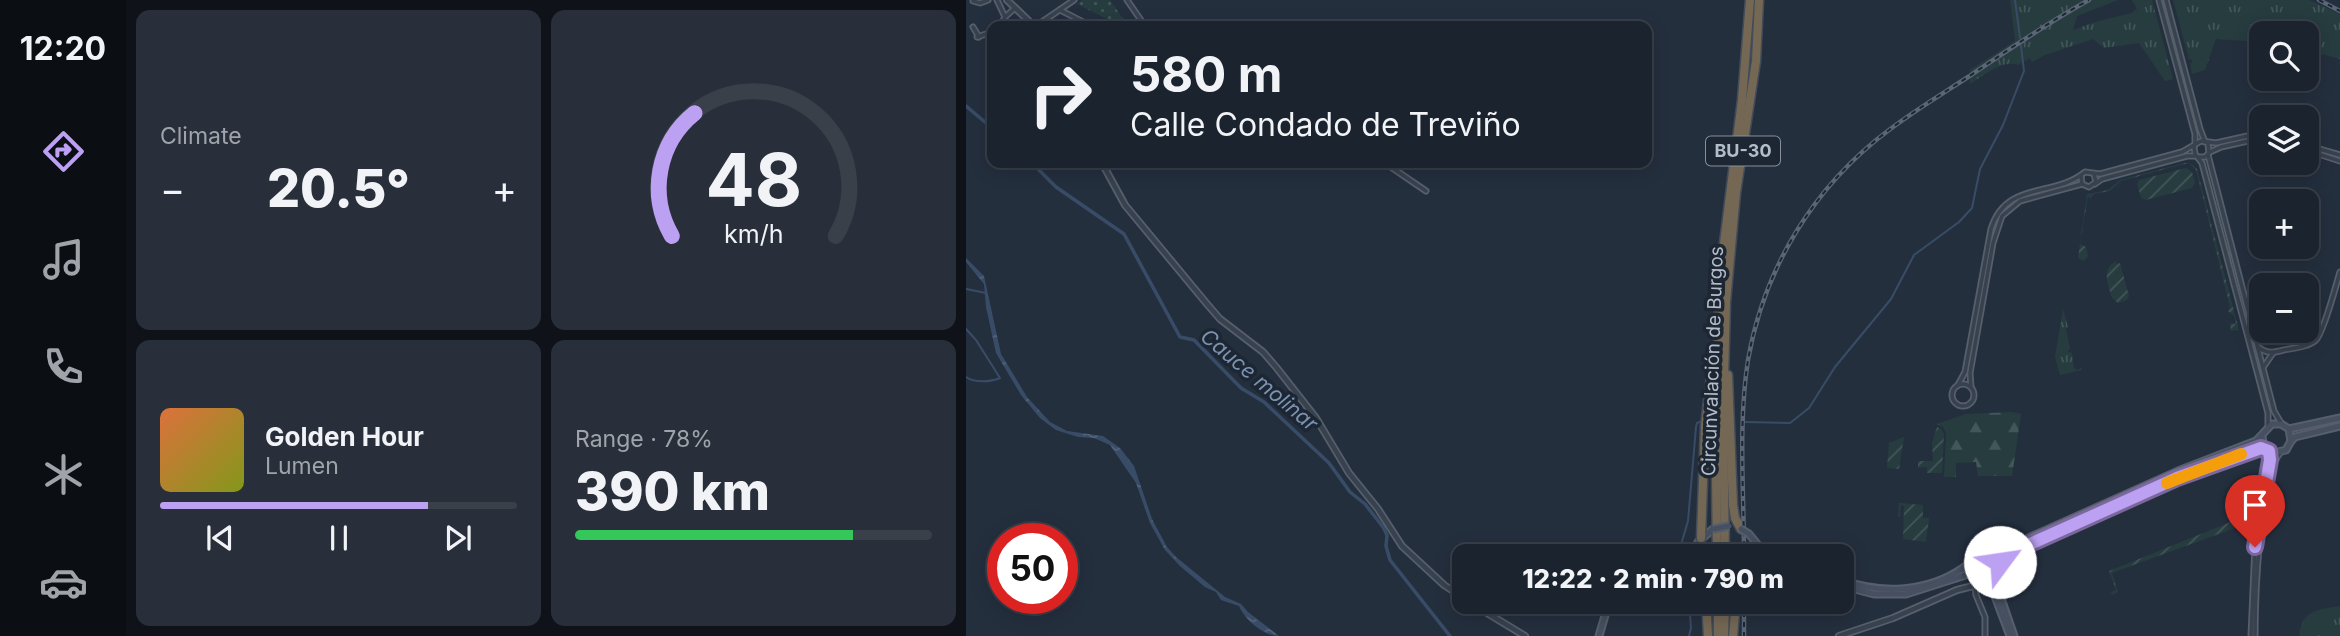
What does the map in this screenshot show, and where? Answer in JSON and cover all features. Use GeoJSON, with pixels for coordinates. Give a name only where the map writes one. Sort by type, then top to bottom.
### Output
{"type":"FeatureCollection","features":[{"type":"Feature","properties":{"kind":"highway","name":"Circunvalación de Burgos"},"geometry":{"type":"LineString","coordinates":[[1717,544],[1719,283],[1746,64],[1750,0]]}},
{"type":"Feature","properties":{"kind":"highway","name":"Circunvalación de Burgos"},"geometry":{"type":"LineString","coordinates":[[1725,544],[1723,415],[1726,302],[1736,193],[1756,61],[1759,0]]}},
{"type":"Feature","properties":{"kind":"highway"},"geometry":{"type":"LineString","coordinates":[[1701,538],[1705,426],[1710,398],[1719,283]]}},
{"type":"Feature","properties":{"kind":"highway"},"geometry":{"type":"LineString","coordinates":[[1726,302],[1733,505],[1735,518],[1741,529]]}},
{"type":"Feature","properties":{"kind":"highway"},"geometry":{"type":"LineString","coordinates":[[1707,614],[1708,636]]}},
{"type":"Feature","properties":{"kind":"highway"},"geometry":{"type":"LineString","coordinates":[[1718,614],[1718,636]]}},
{"type":"Feature","properties":{"kind":"highway"},"geometry":{"type":"LineString","coordinates":[[1724,636],[1725,614]]}},
{"type":"Feature","properties":{"kind":"highway"},"geometry":{"type":"LineString","coordinates":[[1733,636],[1735,614]]}},
{"type":"Feature","properties":{"kind":"main road"},"geometry":{"type":"LineString","coordinates":[[1854,583],[1877,589],[1910,588],[1935,581],[1959,571],[1975,550],[1989,547],[2004,549],[2178,471],[2256,441],[2267,427],[2278,424],[2287,428],[2340,418]]}},
{"type":"Feature","properties":{"kind":"main road"},"geometry":{"type":"LineString","coordinates":[[2291,441],[2302,435],[2340,426]]}},
{"type":"Feature","properties":{"kind":"main road"},"geometry":{"type":"LineString","coordinates":[[1854,589],[1874,594],[1906,594],[1979,575],[1990,575],[2007,555],[2177,478],[2252,450],[2280,453],[2288,449],[2291,441],[2287,428]]}},
{"type":"Feature","properties":{"kind":"main road"},"geometry":{"type":"LineString","coordinates":[[2262,435],[2268,450]]}},
{"type":"Feature","properties":{"kind":"main road"},"geometry":{"type":"LineString","coordinates":[[1697,544],[1713,529],[1729,526],[1749,534],[1754,544]]}},
{"type":"Feature","properties":{"kind":"main road"},"geometry":{"type":"LineString","coordinates":[[1989,547],[1998,554],[1996,584],[2012,636]]}},
{"type":"Feature","properties":{"kind":"main road"},"geometry":{"type":"LineString","coordinates":[[1970,560],[1979,575],[1990,583],[2012,636]]}},
{"type":"Feature","properties":{"kind":"main road"},"geometry":{"type":"LineString","coordinates":[[1599,636],[1605,614]]}},
{"type":"Feature","properties":{"kind":"street"},"geometry":{"type":"LineString","coordinates":[[973,1],[980,4],[988,0]]}},
{"type":"Feature","properties":{"kind":"street"},"geometry":{"type":"LineString","coordinates":[[997,0],[1005,17]]}},
{"type":"Feature","properties":{"kind":"street"},"geometry":{"type":"LineString","coordinates":[[1007,0],[1029,21]]}},
{"type":"Feature","properties":{"kind":"street"},"geometry":{"type":"LineString","coordinates":[[1044,21],[1072,0]]}},
{"type":"Feature","properties":{"kind":"street"},"geometry":{"type":"LineString","coordinates":[[1127,0],[1142,21]]}},
{"type":"Feature","properties":{"kind":"street"},"geometry":{"type":"LineString","coordinates":[[2159,0],[2194,131],[2194,151],[2198,157],[2265,400],[2269,417],[2267,427]]}},
{"type":"Feature","properties":{"kind":"street"},"geometry":{"type":"LineString","coordinates":[[2166,0],[2198,123],[2205,142],[2210,147],[2209,153],[2276,417],[2287,428]]}},
{"type":"Feature","properties":{"kind":"street"},"geometry":{"type":"LineString","coordinates":[[1004,21],[1015,8]]}},
{"type":"Feature","properties":{"kind":"street"},"geometry":{"type":"LineString","coordinates":[[1060,10],[1081,21]]}},
{"type":"Feature","properties":{"kind":"street"},"geometry":{"type":"LineString","coordinates":[[973,27],[978,37],[987,34]]}},
{"type":"Feature","properties":{"kind":"street"},"geometry":{"type":"LineString","coordinates":[[2249,136],[2216,143],[2205,142],[2182,152],[2100,174],[2088,172],[2076,180],[2017,196],[2004,205],[1991,229],[1964,377],[1953,390],[1955,403],[1968,406],[1974,399],[1970,373],[1999,222],[2007,210],[2017,202],[2082,184],[2090,187],[2107,177],[2187,156],[2198,157],[2221,147],[2249,141]]}},
{"type":"Feature","properties":{"kind":"street"},"geometry":{"type":"LineString","coordinates":[[2319,151],[2340,158]]}},
{"type":"Feature","properties":{"kind":"street"},"geometry":{"type":"LineString","coordinates":[[1105,168],[1125,205],[1215,314],[1264,352],[1306,405],[1349,473],[1378,509],[1402,546],[1452,590]]}},
{"type":"Feature","properties":{"kind":"street"},"geometry":{"type":"LineString","coordinates":[[1392,168],[1426,191]]}},
{"type":"Feature","properties":{"kind":"street"},"geometry":{"type":"LineString","coordinates":[[2092,173],[2096,179],[2095,184]]}},
{"type":"Feature","properties":{"kind":"street"},"geometry":{"type":"LineString","coordinates":[[2082,174],[2082,184]]}},
{"type":"Feature","properties":{"kind":"street"},"geometry":{"type":"LineString","coordinates":[[2257,344],[2264,352],[2273,353],[2308,344],[2318,337],[2340,272]]}},
{"type":"Feature","properties":{"kind":"street"},"geometry":{"type":"LineString","coordinates":[[2264,372],[2265,362],[2273,353]]}},
{"type":"Feature","properties":{"kind":"street"},"geometry":{"type":"LineString","coordinates":[[1958,385],[1964,383],[1971,387]]}},
{"type":"Feature","properties":{"kind":"street"},"geometry":{"type":"LineString","coordinates":[[2253,636],[2255,547],[2270,460],[2268,450]]}},
{"type":"Feature","properties":{"kind":"street"},"geometry":{"type":"LineString","coordinates":[[2253,636],[2260,544],[2273,467],[2280,453]]}},
{"type":"Feature","properties":{"kind":"street"},"geometry":{"type":"LineString","coordinates":[[1979,575],[1975,585],[1985,617],[1984,636]]}},
{"type":"Feature","properties":{"kind":"street"},"geometry":{"type":"LineString","coordinates":[[1839,636],[1893,618],[1975,585]]}},
{"type":"Feature","properties":{"kind":"street"},"geometry":{"type":"LineString","coordinates":[[1963,589],[1976,595]]}},
{"type":"Feature","properties":{"kind":"street"},"geometry":{"type":"LineString","coordinates":[[1489,614],[1525,636]]}},
{"type":"Feature","properties":{"kind":"green space"},"geometry":{"type":"Polygon","coordinates":[[[1082,0],[1110,0],[1125,21],[1111,21],[1077,4],[1082,0]]]}},
{"type":"Feature","properties":{"kind":"green space"},"geometry":{"type":"Polygon","coordinates":[[[2010,0],[2118,0],[2077,16],[2073,30],[2132,13],[2137,9],[2132,0],[2152,0],[2173,79],[2165,81],[2139,43],[2104,48],[2093,39],[2032,62],[2030,58],[2018,65],[2000,66],[1970,84],[1970,70],[2015,41],[2010,0]]]}},
{"type":"Feature","properties":{"kind":"green space"},"geometry":{"type":"Polygon","coordinates":[[[2173,0],[2309,0],[2340,14],[2340,59],[2319,53],[2319,21],[2249,21],[2249,41],[2216,39],[2205,70],[2192,74],[2192,60],[2189,59],[2173,0]]]}},
{"type":"Feature","properties":{"kind":"green space"},"geometry":{"type":"Polygon","coordinates":[[[2184,163],[2192,164],[2197,169],[2239,330],[2231,331],[2230,323],[2236,324],[2234,316],[2228,311],[2230,307],[2196,170],[2190,164],[2121,181],[2110,191],[2094,194],[2090,199],[2088,196],[2080,244],[2086,247],[2088,256],[2084,261],[2078,258],[2087,194],[2108,190],[2120,180],[2184,163]]]}},
{"type":"Feature","properties":{"kind":"green space"},"geometry":{"type":"Polygon","coordinates":[[[2186,168],[2192,172],[2195,183],[2192,188],[2146,200],[2141,198],[2137,184],[2139,180],[2186,168]]]}},
{"type":"Feature","properties":{"kind":"green space"},"geometry":{"type":"Polygon","coordinates":[[[2206,169],[2249,323],[2249,332],[2206,169]]]}},
{"type":"Feature","properties":{"kind":"green space"},"geometry":{"type":"Polygon","coordinates":[[[2116,261],[2117,264],[2120,263],[2129,296],[2127,300],[2118,303],[2112,298],[2107,278],[2108,269],[2116,261]]]}},
{"type":"Feature","properties":{"kind":"green space"},"geometry":{"type":"Polygon","coordinates":[[[2063,309],[2068,327],[2068,352],[2072,353],[2074,368],[2078,370],[2081,367],[2082,370],[2060,375],[2055,357],[2063,309]]]}},
{"type":"Feature","properties":{"kind":"green space"},"geometry":{"type":"Polygon","coordinates":[[[2252,343],[2272,410],[2270,411],[2252,343]]]}},
{"type":"Feature","properties":{"kind":"green space"},"geometry":{"type":"Polygon","coordinates":[[[1966,414],[2021,414],[2012,476],[1978,476],[1976,462],[1956,463],[1956,477],[1944,477],[1946,433],[1943,427],[1937,424],[1966,414]]]}},
{"type":"Feature","properties":{"kind":"green space"},"geometry":{"type":"Polygon","coordinates":[[[1937,427],[1944,434],[1942,473],[1927,473],[1927,467],[1918,468],[1918,461],[1933,461],[1932,443],[1937,427]]]}},
{"type":"Feature","properties":{"kind":"green space"},"geometry":{"type":"Polygon","coordinates":[[[1904,437],[1899,469],[1887,468],[1889,443],[1904,437]]]}},
{"type":"Feature","properties":{"kind":"green space"},"geometry":{"type":"Polygon","coordinates":[[[1899,503],[1923,505],[1923,518],[1929,518],[1926,542],[1903,539],[1904,506],[1901,505],[1898,517],[1899,503]]]}},
{"type":"Feature","properties":{"kind":"green space"},"geometry":{"type":"Polygon","coordinates":[[[2253,513],[2249,544],[2249,523],[2112,573],[2118,592],[2112,595],[2111,592],[2116,590],[2109,571],[2253,513]]]}},
{"type":"Feature","properties":{"kind":"green space"},"geometry":{"type":"Polygon","coordinates":[[[2340,606],[2340,636],[2299,636],[2304,620],[2312,612],[2340,606]]]}},
{"type":"Feature","properties":{"kind":"water"},"geometry":{"type":"Polygon","coordinates":[[[966,258],[984,276],[1001,354],[1027,397],[1050,422],[1067,431],[1103,436],[1120,448],[1134,466],[1152,519],[1167,547],[1225,597],[1241,604],[1279,636],[1256,626],[1239,606],[1221,600],[1216,592],[1205,587],[1165,550],[1150,523],[1136,483],[1110,445],[1094,438],[1078,437],[1056,430],[1040,418],[1021,395],[996,353],[984,284],[966,262],[966,258]]]}},
{"type":"Feature","properties":{"kind":"waterway"},"geometry":{"type":"LineString","coordinates":[[2015,0],[2020,38]]}},
{"type":"Feature","properties":{"kind":"waterway"},"geometry":{"type":"LineString","coordinates":[[1745,422],[1790,423],[1809,408],[1835,367],[1891,299],[1914,255],[1959,222],[1972,208],[1980,169],[2003,125],[2024,71],[2021,46]]}},
{"type":"Feature","properties":{"kind":"waterway","name":"Cauce molinar"},"geometry":{"type":"LineString","coordinates":[[966,106],[987,124]]}},
{"type":"Feature","properties":{"kind":"waterway","name":"Cauce molinar"},"geometry":{"type":"LineString","coordinates":[[1037,168],[1056,187],[1124,234],[1180,337],[1194,340],[1241,388],[1264,402],[1329,463],[1350,492],[1365,504],[1383,527],[1387,535],[1386,546],[1390,560],[1450,636]]}},
{"type":"Feature","properties":{"kind":"waterway"},"geometry":{"type":"LineString","coordinates":[[966,289],[986,293]]}},
{"type":"Feature","properties":{"kind":"waterway"},"geometry":{"type":"LineString","coordinates":[[966,329],[1000,378],[983,381],[966,377]]}},
{"type":"Feature","properties":{"kind":"waterway"},"geometry":{"type":"LineString","coordinates":[[1681,544],[1688,521],[1696,427],[1697,423],[1702,421]]}},
{"type":"Feature","properties":{"kind":"waterway"},"geometry":{"type":"LineString","coordinates":[[1689,636],[1690,614]]}},
{"type":"Feature","properties":{"kind":"railway"},"geometry":{"type":"LineString","coordinates":[[1744,544],[1742,433],[1748,360],[1766,293],[1796,232],[1838,177],[1862,152],[1889,130],[2028,37],[2089,0]]}},
{"type":"Feature","properties":{"kind":"railway"},"geometry":{"type":"LineString","coordinates":[[2319,0],[2340,11]]}},
{"type":"Feature","properties":{"kind":"railway"},"geometry":{"type":"LineString","coordinates":[[1744,614],[1744,636]]}},
{"type":"Feature","properties":{"kind":"slow traffic"},"geometry":{"type":"LineString","coordinates":[[2167,483],[2241,454]]}},
{"type":"Feature","properties":{"kind":"route"},"geometry":{"type":"LineString","coordinates":[[2000,562],[2000,565],[2004,557],[2028,545],[2177,478],[2261,448],[2269,451],[2270,460],[2255,547]]}}]}
